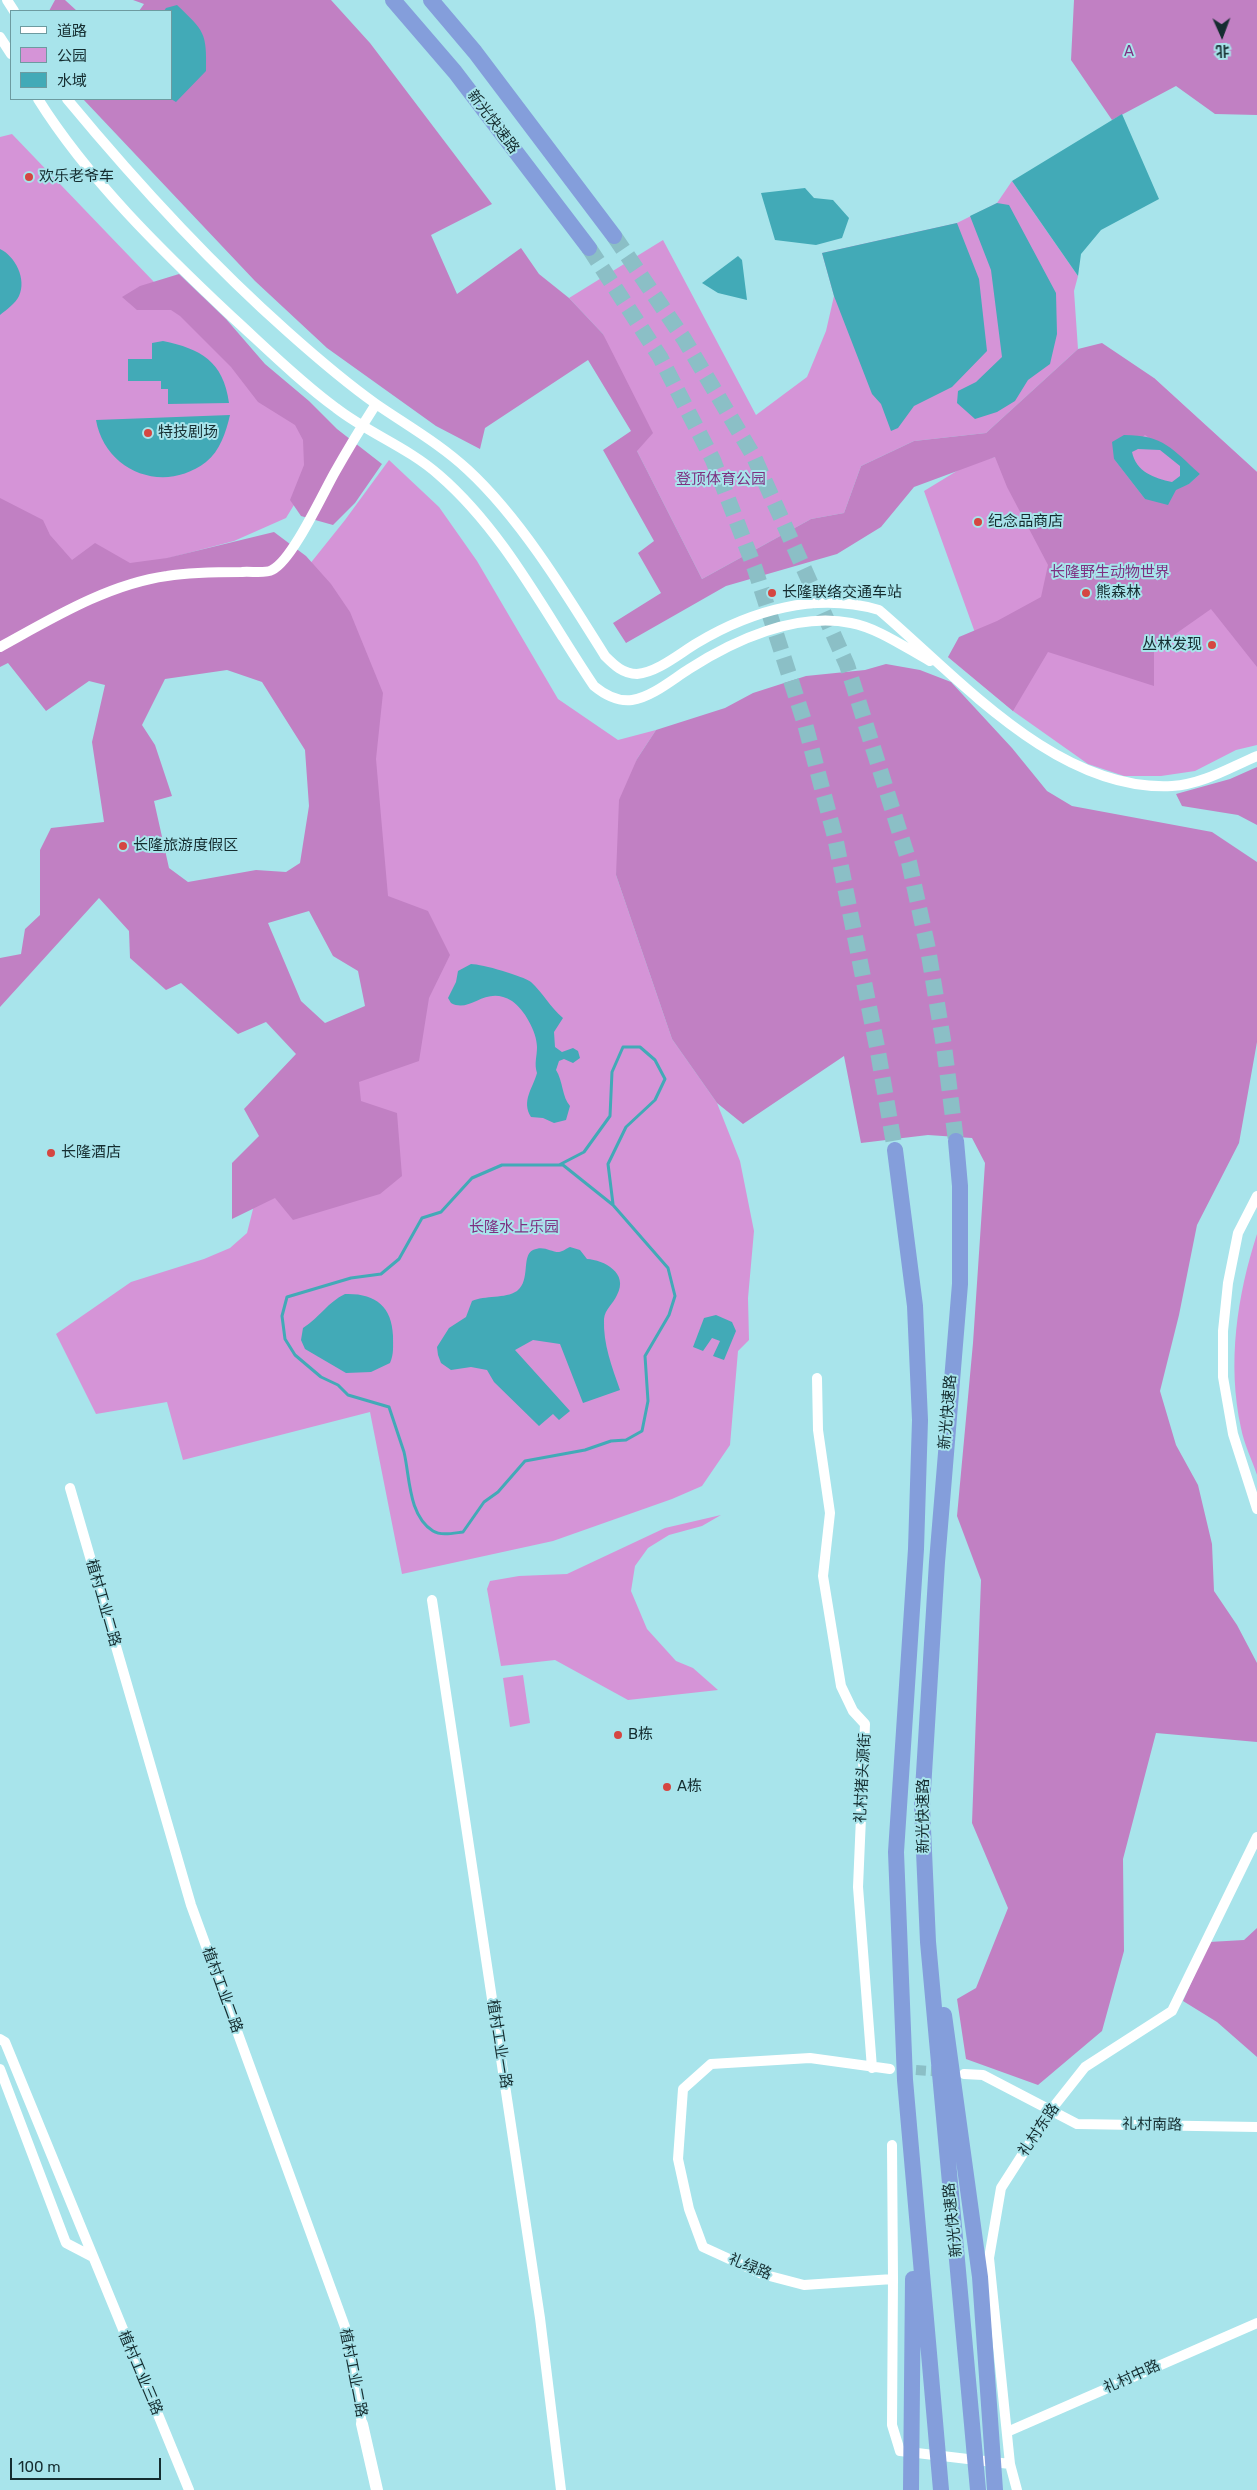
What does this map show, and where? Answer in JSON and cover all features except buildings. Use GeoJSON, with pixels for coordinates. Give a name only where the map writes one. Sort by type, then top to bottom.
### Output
{"type":"FeatureCollection","features":[{"type":"Feature","properties":{"kind":"highway","name":"新光快速路"},"geometry":{"type":"LineString","coordinates":[[393,0],[455,72],[589,248]]}},
{"type":"Feature","properties":{"kind":"highway","name":"新光快速路"},"geometry":{"type":"LineString","coordinates":[[431,0],[475,52],[614,236]]}},
{"type":"Feature","properties":{"kind":"highway","name":"新光快速路"},"geometry":{"type":"LineString","coordinates":[[956,1141],[960,1196],[960,1284],[938,1552],[923,1796],[928,1952],[975,2441],[978,2490]]}},
{"type":"Feature","properties":{"kind":"highway","name":"新光快速路"},"geometry":{"type":"LineString","coordinates":[[895,1150],[915,1306],[920,1410],[916,1549],[896,1852],[905,2080],[941,2490]]}},
{"type":"Feature","properties":{"kind":"highway"},"geometry":{"type":"LineString","coordinates":[[925,1882],[1000,2434],[995,2490]]}},
{"type":"Feature","properties":{"kind":"highway"},"geometry":{"type":"LineString","coordinates":[[911,2490],[913,2179]]}},
{"type":"Feature","properties":{"kind":"street"},"geometry":{"type":"LineString","coordinates":[[0,37],[10,52]]}},
{"type":"Feature","properties":{"kind":"street"},"geometry":{"type":"LineString","coordinates":[[39,100],[82,160],[183,270],[260,342],[336,408],[438,474],[468,505],[499,541],[594,686],[606,695],[619,700],[633,700],[646,695],[705,658],[742,641],[797,624],[850,622],[873,629],[943,667]]}},
{"type":"Feature","properties":{"kind":"street"},"geometry":{"type":"LineString","coordinates":[[68,100],[122,165],[244,291],[317,357],[376,404],[434,441],[469,471],[531,543],[605,656],[620,671],[636,674],[652,670],[704,639],[762,612],[796,604],[827,601],[855,603],[879,610],[1016,730],[1098,776],[1140,786],[1174,786],[1212,778],[1257,756]]}},
{"type":"Feature","properties":{"kind":"street"},"geometry":{"type":"LineString","coordinates":[[0,647],[79,606],[119,589],[146,581],[165,576],[194,573],[272,571],[282,562],[297,541],[362,425],[376,404]]}},
{"type":"Feature","properties":{"kind":"street"},"geometry":{"type":"LineString","coordinates":[[1257,1196],[1238,1233],[1228,1283],[1223,1331],[1223,1377],[1233,1434],[1257,1509]]}},
{"type":"Feature","properties":{"kind":"street","name":"礼村猪头源街"},"geometry":{"type":"LineString","coordinates":[[817,1378],[818,1430],[830,1514],[823,1576],[841,1686],[852,1711],[865,1724],[858,1887],[872,2068]]}},
{"type":"Feature","properties":{"kind":"street","name":"植村工业二路"},"geometry":{"type":"LineString","coordinates":[[70,1488],[191,1905],[345,2327],[362,2424],[377,2490]]}},
{"type":"Feature","properties":{"kind":"street","name":"植村工业一路"},"geometry":{"type":"LineString","coordinates":[[432,1600],[540,2318],[560,2490]]}},
{"type":"Feature","properties":{"kind":"street","name":"礼村东路"},"geometry":{"type":"LineString","coordinates":[[1017,2490],[1000,2434],[989,2258],[1002,2188],[1051,2110],[1085,2067],[1172,2011],[1257,1837]]}},
{"type":"Feature","properties":{"kind":"street","name":"植村工业三路"},"geometry":{"type":"LineString","coordinates":[[0,2039],[5,2042],[91,2256],[189,2490]]}},
{"type":"Feature","properties":{"kind":"street","name":"礼绿路"},"geometry":{"type":"LineString","coordinates":[[890,2069],[810,2058],[711,2064],[683,2089],[678,2159],[689,2209],[703,2248],[762,2274],[804,2286],[893,2279]]}},
{"type":"Feature","properties":{"kind":"street"},"geometry":{"type":"LineString","coordinates":[[0,2069],[66,2243],[91,2256]]}},
{"type":"Feature","properties":{"kind":"street"},"geometry":{"type":"LineString","coordinates":[[964,2074],[983,2075],[1051,2110]]}},
{"type":"Feature","properties":{"kind":"street","name":"礼村南路"},"geometry":{"type":"LineString","coordinates":[[1051,2110],[1077,2124],[1257,2127]]}},
{"type":"Feature","properties":{"kind":"street"},"geometry":{"type":"LineString","coordinates":[[892,2145],[892,2425],[900,2451],[1010,2464]]}},
{"type":"Feature","properties":{"kind":"street","name":"礼村中路"},"geometry":{"type":"LineString","coordinates":[[1000,2434],[1257,2323]]}},
{"type":"Feature","properties":{"kind":"green space"},"geometry":{"type":"Polygon","coordinates":[[[55,0],[65,0],[76,10],[50,10],[55,0]]]}},
{"type":"Feature","properties":{"kind":"green space"},"geometry":{"type":"Polygon","coordinates":[[[133,0],[331,0],[370,43],[492,204],[431,235],[457,294],[521,248],[539,274],[569,298],[603,334],[653,433],[637,451],[702,579],[811,519],[844,513],[861,466],[914,441],[986,433],[1078,349],[1102,343],[1154,378],[1257,472],[1257,667],[1211,609],[1154,649],[1154,686],[1048,652],[1013,711],[948,657],[959,637],[997,621],[1041,597],[1048,565],[1007,487],[995,457],[914,487],[881,527],[837,554],[726,586],[626,643],[613,623],[661,593],[638,553],[654,541],[603,450],[631,431],[588,360],[485,428],[480,449],[436,426],[327,348],[255,281],[84,100],[172,100],[172,10],[140,10],[144,4],[133,0]],[[1145,435],[1114,459],[1145,499],[1189,484],[1200,474],[1145,435]]]}},
{"type":"Feature","properties":{"kind":"green space","name":"A"},"geometry":{"type":"Polygon","coordinates":[[[1074,0],[1257,0],[1257,115],[1215,114],[1176,86],[1112,120],[1071,60],[1074,0]]]}},
{"type":"Feature","properties":{"kind":"green space"},"geometry":{"type":"Polygon","coordinates":[[[12,134],[154,282],[302,422],[311,477],[286,518],[234,541],[81,581],[0,621],[0,137],[12,134]]]}},
{"type":"Feature","properties":{"kind":"green space","name":"登顶体育公园"},"geometry":{"type":"Polygon","coordinates":[[[1012,181],[1078,276],[1074,291],[1078,349],[986,433],[914,441],[861,466],[844,513],[811,519],[702,579],[637,451],[603,334],[569,298],[663,240],[756,415],[807,377],[826,331],[834,296],[822,253],[957,223],[997,203],[1012,181]]]}},
{"type":"Feature","properties":{"kind":"green space"},"geometry":{"type":"Polygon","coordinates":[[[179,274],[226,319],[265,364],[309,401],[337,429],[382,464],[355,503],[333,525],[301,516],[290,500],[304,465],[303,440],[295,425],[258,402],[231,367],[180,316],[171,310],[137,310],[122,297],[140,286],[179,274]]]}},
{"type":"Feature","properties":{"kind":"green space","name":"长隆野生动物世界"},"geometry":{"type":"Polygon","coordinates":[[[1154,378],[1257,472],[1257,745],[1236,750],[1195,771],[1161,776],[1124,776],[1088,764],[1013,711],[948,657],[978,641],[924,491],[965,466],[1044,442],[1123,380],[1154,378]]]}},
{"type":"Feature","properties":{"kind":"green space","name":"长隆水上乐园"},"geometry":{"type":"Polygon","coordinates":[[[389,460],[439,507],[477,561],[558,699],[618,740],[656,730],[637,759],[616,875],[672,1039],[717,1103],[740,1161],[754,1231],[748,1298],[749,1340],[738,1351],[730,1445],[702,1486],[672,1499],[553,1541],[402,1574],[370,1412],[183,1460],[167,1402],[96,1414],[56,1334],[131,1282],[204,1259],[230,1248],[247,1233],[254,1205],[377,1013],[301,575],[345,520],[389,460]]]}},
{"type":"Feature","properties":{"kind":"green space"},"geometry":{"type":"Polygon","coordinates":[[[0,498],[43,520],[50,535],[72,560],[95,543],[130,563],[167,558],[274,532],[306,556],[331,584],[350,612],[383,693],[376,759],[388,896],[428,911],[450,955],[429,998],[419,1061],[359,1082],[361,1101],[397,1113],[402,1176],[380,1194],[293,1220],[275,1198],[232,1219],[232,1163],[259,1136],[244,1109],[296,1054],[266,1022],[238,1034],[181,983],[166,990],[130,958],[129,931],[99,898],[0,1007],[0,958],[21,954],[25,929],[40,915],[40,850],[51,828],[104,822],[92,742],[105,685],[89,681],[46,711],[8,663],[0,667],[0,498]],[[227,670],[165,679],[142,725],[155,745],[172,796],[154,801],[169,868],[188,882],[256,870],[286,872],[300,863],[309,806],[305,750],[262,682],[227,670]],[[309,911],[268,923],[301,1001],[325,1023],[365,1006],[358,971],[333,956],[309,911]]]}},
{"type":"Feature","properties":{"kind":"green space"},"geometry":{"type":"Polygon","coordinates":[[[886,664],[920,670],[951,682],[1012,748],[1047,791],[1072,806],[1212,832],[1257,862],[1257,1042],[1239,1143],[1197,1225],[1179,1315],[1160,1391],[1176,1445],[1198,1485],[1212,1544],[1214,1591],[1237,1625],[1257,1663],[1257,1742],[1156,1733],[1123,1859],[1124,1951],[1102,2031],[1038,2085],[966,2059],[957,1999],[976,1988],[1008,1908],[972,1823],[981,1580],[957,1516],[973,1343],[985,1163],[972,1138],[928,1135],[861,1143],[844,1056],[743,1124],[717,1103],[672,1039],[616,875],[619,800],[637,759],[656,730],[725,708],[753,693],[806,676],[865,670],[886,664]]]}},
{"type":"Feature","properties":{"kind":"green space"},"geometry":{"type":"Polygon","coordinates":[[[1257,767],[1257,825],[1238,815],[1182,806],[1176,794],[1230,779],[1257,767]]]}},
{"type":"Feature","properties":{"kind":"green space"},"geometry":{"type":"Polygon","coordinates":[[[1257,1234],[1257,1475],[1241,1428],[1237,1404],[1235,1354],[1239,1305],[1257,1234]]]}},
{"type":"Feature","properties":{"kind":"green space"},"geometry":{"type":"Polygon","coordinates":[[[721,1515],[702,1526],[669,1535],[648,1548],[635,1566],[631,1591],[647,1629],[676,1661],[693,1668],[718,1690],[628,1700],[555,1660],[501,1666],[487,1589],[490,1581],[519,1576],[567,1574],[665,1528],[721,1515]]]}},
{"type":"Feature","properties":{"kind":"green space"},"geometry":{"type":"Polygon","coordinates":[[[523,1675],[530,1723],[510,1727],[503,1678],[523,1675]]]}},
{"type":"Feature","properties":{"kind":"green space"},"geometry":{"type":"Polygon","coordinates":[[[1257,1928],[1257,2057],[1217,2022],[1183,2001],[1209,1942],[1244,1940],[1257,1928]]]}},
{"type":"Feature","properties":{"kind":"water"},"geometry":{"type":"Polygon","coordinates":[[[177,5],[193,21],[202,33],[206,48],[206,71],[176,102],[172,100],[172,10],[165,10],[177,5]]]}},
{"type":"Feature","properties":{"kind":"water"},"geometry":{"type":"Polygon","coordinates":[[[1122,114],[1159,199],[1101,230],[1081,254],[1078,276],[1012,181],[1122,114]]]}},
{"type":"Feature","properties":{"kind":"water"},"geometry":{"type":"Polygon","coordinates":[[[805,188],[814,198],[833,200],[849,218],[842,238],[816,245],[775,240],[761,193],[805,188]]]}},
{"type":"Feature","properties":{"kind":"water"},"geometry":{"type":"Polygon","coordinates":[[[997,203],[1009,205],[1056,293],[1057,334],[1050,364],[1028,380],[1015,401],[997,412],[975,419],[957,403],[958,391],[976,382],[1002,357],[991,270],[970,216],[997,203]]]}},
{"type":"Feature","properties":{"kind":"water"},"geometry":{"type":"Polygon","coordinates":[[[957,223],[979,279],[987,351],[952,387],[914,406],[898,428],[891,431],[881,404],[872,394],[834,296],[822,253],[957,223]]]}},
{"type":"Feature","properties":{"kind":"water"},"geometry":{"type":"Polygon","coordinates":[[[0,249],[15,262],[22,282],[18,299],[0,315],[0,249]]]}},
{"type":"Feature","properties":{"kind":"water"},"geometry":{"type":"Polygon","coordinates":[[[738,256],[742,260],[747,300],[718,293],[702,283],[738,256]]]}},
{"type":"Feature","properties":{"kind":"water"},"geometry":{"type":"Polygon","coordinates":[[[163,341],[188,348],[208,359],[222,377],[229,403],[168,404],[168,389],[161,389],[161,381],[128,381],[128,359],[152,359],[152,343],[163,341]]]}},
{"type":"Feature","properties":{"kind":"water"},"geometry":{"type":"Polygon","coordinates":[[[230,415],[222,441],[211,458],[189,472],[172,477],[155,477],[138,472],[123,464],[111,453],[102,438],[96,420],[230,415]]]}},
{"type":"Feature","properties":{"kind":"water"},"geometry":{"type":"Polygon","coordinates":[[[1124,435],[1158,441],[1174,451],[1200,474],[1189,484],[1176,490],[1168,505],[1145,499],[1114,459],[1112,442],[1124,435]],[[1138,449],[1132,452],[1137,465],[1147,473],[1172,482],[1180,476],[1180,466],[1160,450],[1138,449]]]}},
{"type":"Feature","properties":{"kind":"water"},"geometry":{"type":"Polygon","coordinates":[[[471,964],[502,971],[531,982],[563,1018],[554,1032],[555,1047],[562,1052],[573,1048],[578,1051],[580,1058],[573,1063],[564,1059],[559,1061],[556,1070],[565,1098],[570,1106],[566,1120],[554,1123],[543,1118],[531,1117],[528,1111],[527,1100],[537,1073],[537,1047],[535,1035],[521,1009],[512,1001],[494,996],[465,1005],[451,1003],[448,998],[456,982],[458,971],[471,964]]]}},
{"type":"Feature","properties":{"kind":"water"},"geometry":{"type":"Polygon","coordinates":[[[570,1247],[580,1250],[587,1259],[607,1265],[613,1269],[620,1280],[617,1295],[606,1312],[604,1328],[611,1364],[620,1390],[583,1403],[560,1344],[533,1340],[515,1350],[570,1411],[559,1420],[553,1414],[539,1426],[494,1382],[487,1370],[471,1367],[451,1370],[441,1363],[437,1347],[449,1328],[466,1317],[472,1301],[507,1295],[517,1291],[524,1281],[529,1253],[533,1250],[544,1248],[559,1252],[570,1247]]]}},
{"type":"Feature","properties":{"kind":"water"},"geometry":{"type":"Polygon","coordinates":[[[345,1294],[356,1294],[373,1299],[385,1309],[392,1326],[393,1336],[393,1353],[390,1363],[371,1372],[346,1373],[305,1349],[301,1340],[303,1328],[345,1294]]]}},
{"type":"Feature","properties":{"kind":"water"},"geometry":{"type":"Polygon","coordinates":[[[716,1315],[732,1322],[736,1331],[724,1360],[713,1356],[720,1341],[712,1338],[703,1351],[693,1347],[704,1318],[716,1315]]]}},
{"type":"Feature","properties":{"kind":"waterway"},"geometry":{"type":"LineString","coordinates":[[559,1165],[584,1152],[610,1116],[612,1072],[623,1047],[640,1047],[655,1060],[665,1079],[655,1100],[626,1127],[608,1164],[613,1204]]}},
{"type":"Feature","properties":{"kind":"waterway"},"geometry":{"type":"LineString","coordinates":[[502,1165],[563,1165],[613,1205],[668,1268],[675,1296],[669,1315],[645,1356],[648,1401],[642,1431],[626,1440],[611,1441],[585,1450],[525,1461],[498,1492],[484,1502],[463,1532],[440,1533],[433,1531],[425,1524],[414,1506],[404,1452],[389,1407],[348,1395],[338,1385],[321,1377],[295,1355],[285,1339],[282,1316],[287,1297],[351,1278],[381,1274],[399,1259],[422,1218],[441,1212],[472,1178],[502,1165]]}},
{"type":"Feature","properties":{"kind":"tunnel"},"geometry":{"type":"LineString","coordinates":[[614,236],[684,339],[753,455],[847,665],[909,862],[928,949],[944,1046],[956,1141]]}},
{"type":"Feature","properties":{"kind":"tunnel"},"geometry":{"type":"LineString","coordinates":[[589,248],[660,357],[713,460],[755,569],[805,724],[835,837],[878,1052],[895,1150]]}},
{"type":"Feature","properties":{"kind":"tunnel"},"geometry":{"type":"LineString","coordinates":[[901,2069],[944,2072]]}},
{"type":"Feature","properties":{"kind":"place","name":"欢乐老爷车"},"geometry":{"type":"Point","coordinates":[29,177]}},
{"type":"Feature","properties":{"kind":"place","name":"特技剧场"},"geometry":{"type":"Point","coordinates":[148,433]}},
{"type":"Feature","properties":{"kind":"place","name":"纪念品商店"},"geometry":{"type":"Point","coordinates":[978,522]}},
{"type":"Feature","properties":{"kind":"place","name":"长隆联络交通车站"},"geometry":{"type":"Point","coordinates":[772,593]}},
{"type":"Feature","properties":{"kind":"place","name":"熊森林"},"geometry":{"type":"Point","coordinates":[1086,593]}},
{"type":"Feature","properties":{"kind":"place","name":"丛林发现"},"geometry":{"type":"Point","coordinates":[1212,645]}},
{"type":"Feature","properties":{"kind":"place","name":"长隆旅游度假区"},"geometry":{"type":"Point","coordinates":[123,846]}},
{"type":"Feature","properties":{"kind":"place","name":"长隆酒店"},"geometry":{"type":"Point","coordinates":[51,1153]}},
{"type":"Feature","properties":{"kind":"place","name":"B栋"},"geometry":{"type":"Point","coordinates":[618,1735]}},
{"type":"Feature","properties":{"kind":"place","name":"A栋"},"geometry":{"type":"Point","coordinates":[667,1787]}}]}
